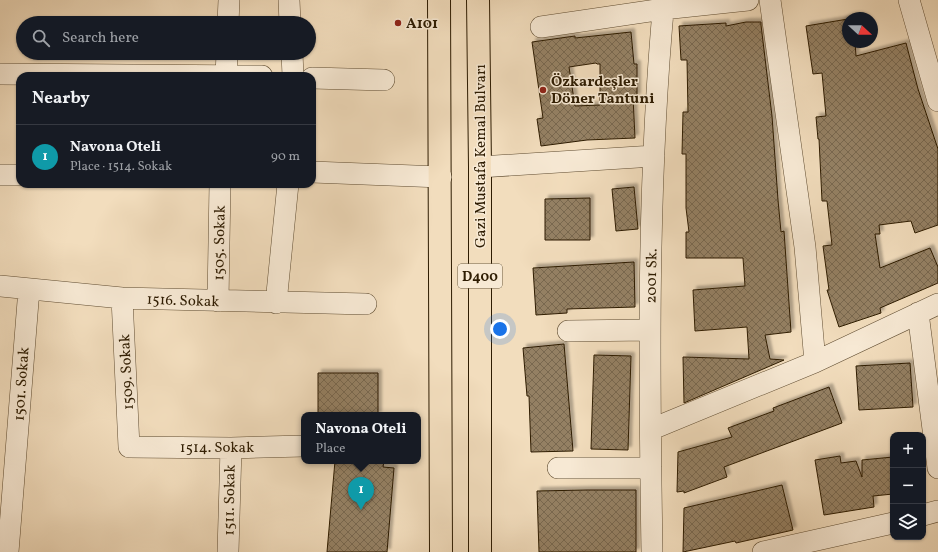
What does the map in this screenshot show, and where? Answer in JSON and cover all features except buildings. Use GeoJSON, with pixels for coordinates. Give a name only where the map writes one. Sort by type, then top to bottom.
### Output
{"type":"FeatureCollection","features":[{"type":"Feature","properties":{"kind":"highway","name":"D400"},"geometry":{"type":"LineString","coordinates":[[439,0],[441,177],[441,552]]}},
{"type":"Feature","properties":{"kind":"highway","name":"Gazi Mustafa Kemal Bulvarı"},"geometry":{"type":"LineString","coordinates":[[478,0],[480,167],[480,552]]}},
{"type":"Feature","properties":{"kind":"street"},"geometry":{"type":"LineString","coordinates":[[228,16],[229,0]]}},
{"type":"Feature","properties":{"kind":"street"},"geometry":{"type":"LineString","coordinates":[[289,0],[290,16]]}},
{"type":"Feature","properties":{"kind":"street"},"geometry":{"type":"LineString","coordinates":[[541,27],[663,5],[748,0]]}},
{"type":"Feature","properties":{"kind":"street"},"geometry":{"type":"LineString","coordinates":[[770,0],[805,247],[815,362]]}},
{"type":"Feature","properties":{"kind":"street"},"geometry":{"type":"LineString","coordinates":[[909,0],[938,101]]}},
{"type":"Feature","properties":{"kind":"street","name":"2001 Sk."},"geometry":{"type":"LineString","coordinates":[[652,552],[650,330],[654,156],[663,5]]}},
{"type":"Feature","properties":{"kind":"street"},"geometry":{"type":"LineString","coordinates":[[226,72],[227,60]]}},
{"type":"Feature","properties":{"kind":"street"},"geometry":{"type":"LineString","coordinates":[[292,60],[293,72]]}},
{"type":"Feature","properties":{"kind":"street"},"geometry":{"type":"LineString","coordinates":[[0,74],[16,74]]}},
{"type":"Feature","properties":{"kind":"street"},"geometry":{"type":"LineString","coordinates":[[316,78],[384,80]]}},
{"type":"Feature","properties":{"kind":"street"},"geometry":{"type":"LineString","coordinates":[[480,167],[654,156]]}},
{"type":"Feature","properties":{"kind":"street"},"geometry":{"type":"LineString","coordinates":[[316,172],[441,177]]}},
{"type":"Feature","properties":{"kind":"street"},"geometry":{"type":"LineString","coordinates":[[0,175],[16,175]]}},
{"type":"Feature","properties":{"kind":"street","name":"1505. Sokak"},"geometry":{"type":"LineString","coordinates":[[218,301],[220,188]]}},
{"type":"Feature","properties":{"kind":"street"},"geometry":{"type":"LineString","coordinates":[[276,303],[288,188]]}},
{"type":"Feature","properties":{"kind":"street","name":"1516. Sokak"},"geometry":{"type":"LineString","coordinates":[[0,286],[122,298],[276,303],[366,304]]}},
{"type":"Feature","properties":{"kind":"street","name":"1501. Sokak"},"geometry":{"type":"LineString","coordinates":[[8,552],[29,288]]}},
{"type":"Feature","properties":{"kind":"street","name":"1509. Sokak"},"geometry":{"type":"LineString","coordinates":[[122,298],[129,446]]}},
{"type":"Feature","properties":{"kind":"street"},"geometry":{"type":"LineString","coordinates":[[652,429],[815,362],[938,304]]}},
{"type":"Feature","properties":{"kind":"street"},"geometry":{"type":"LineString","coordinates":[[918,313],[938,468]]}},
{"type":"Feature","properties":{"kind":"street"},"geometry":{"type":"LineString","coordinates":[[568,331],[650,330]]}},
{"type":"Feature","properties":{"kind":"street","name":"1514. Sokak"},"geometry":{"type":"LineString","coordinates":[[129,446],[231,448],[301,446]]}},
{"type":"Feature","properties":{"kind":"street","name":"1511. Sokak"},"geometry":{"type":"LineString","coordinates":[[228,552],[231,448]]}},
{"type":"Feature","properties":{"kind":"street"},"geometry":{"type":"LineString","coordinates":[[558,468],[651,468]]}},
{"type":"Feature","properties":{"kind":"street"},"geometry":{"type":"LineString","coordinates":[[926,514],[938,511]]}},
{"type":"Feature","properties":{"kind":"street"},"geometry":{"type":"LineString","coordinates":[[763,552],[806,548],[890,524]]}},
{"type":"Feature","properties":{"kind":"place","name":"A101"},"geometry":{"type":"Point","coordinates":[398,23]}},
{"type":"Feature","properties":{"kind":"place","name":"Özkardeşler Döner Tantuni"},"geometry":{"type":"Point","coordinates":[543,90]}},
{"type":"Feature","properties":{"kind":"place","name":"Navona Oteli"},"geometry":{"type":"Point","coordinates":[361,510]}}]}
